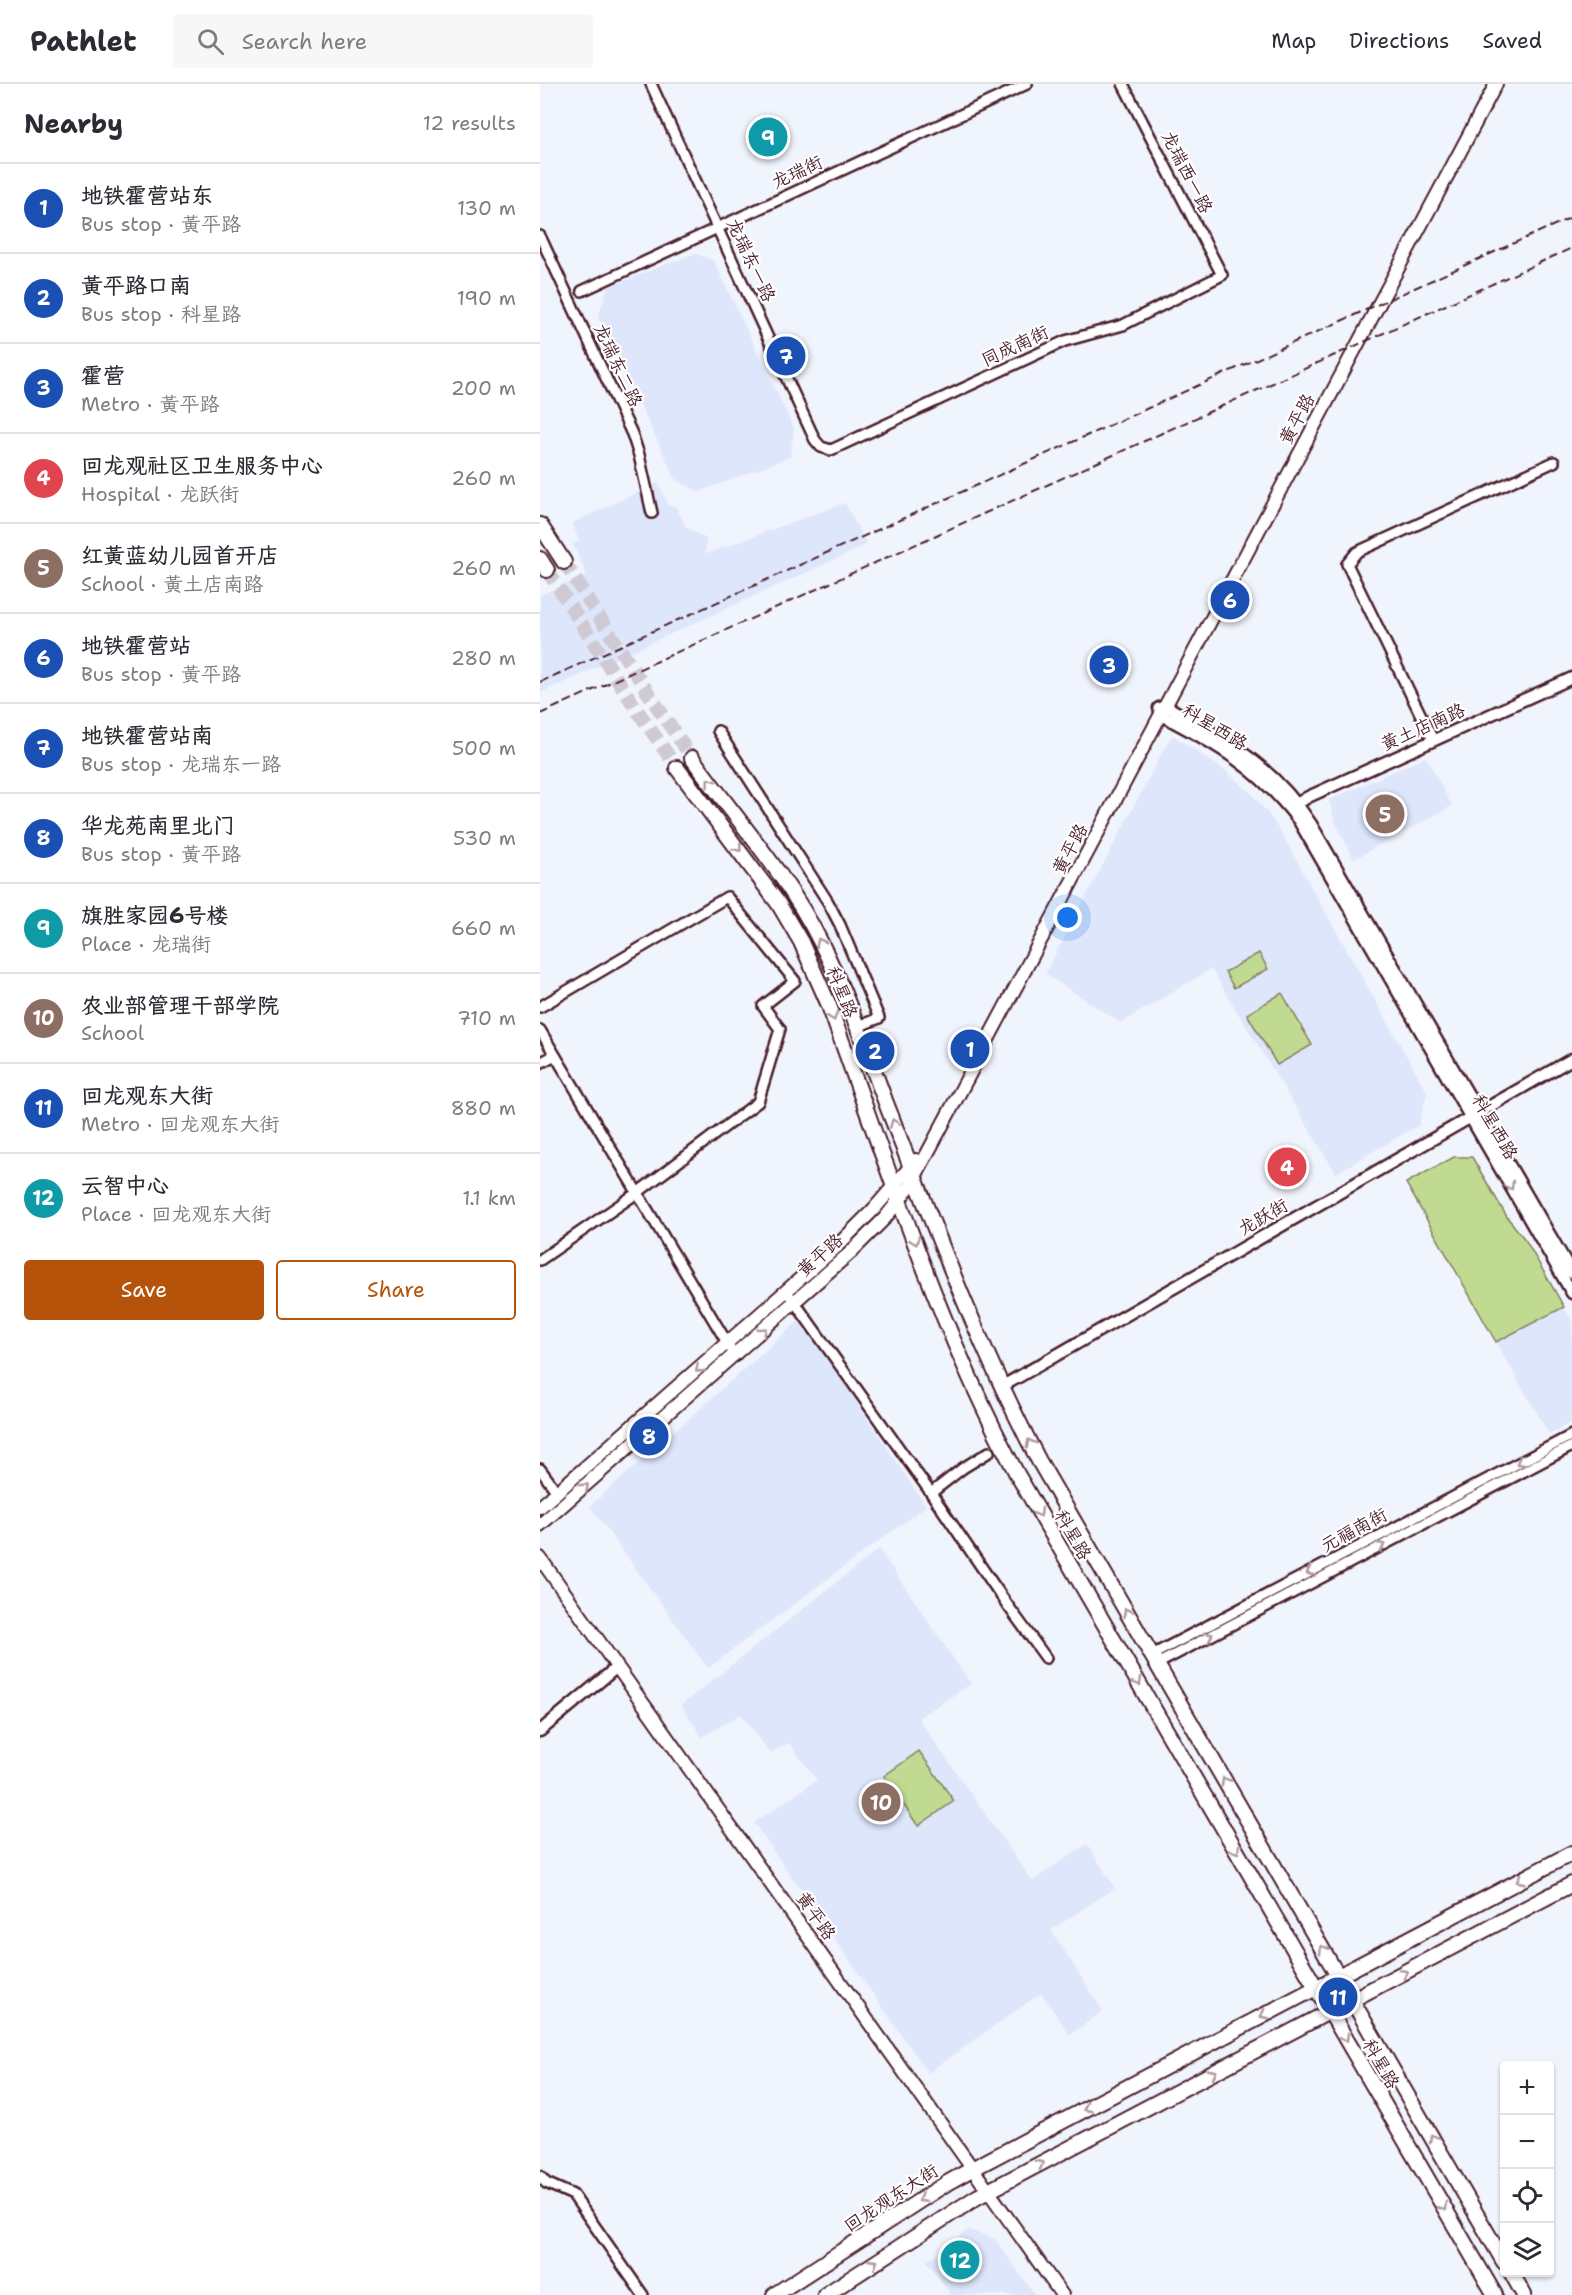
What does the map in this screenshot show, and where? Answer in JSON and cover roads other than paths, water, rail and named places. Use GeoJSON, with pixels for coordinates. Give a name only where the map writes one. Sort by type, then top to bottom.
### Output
{"type":"FeatureCollection","features":[{"type":"Feature","properties":{"kind":"main road","name":"黄平路"},"geometry":{"type":"LineString","coordinates":[[1162,710],[1489,84]]}},
{"type":"Feature","properties":{"kind":"main road","name":"黄平路"},"geometry":{"type":"LineString","coordinates":[[540,1525],[795,1302],[863,1240],[900,1200],[1496,84]]}},
{"type":"Feature","properties":{"kind":"main road"},"geometry":{"type":"LineString","coordinates":[[540,525],[564,562]]}},
{"type":"Feature","properties":{"kind":"main road","name":"科星路"},"geometry":{"type":"LineString","coordinates":[[692,758],[798,900],[821,943],[857,1027],[969,1314],[1001,1387],[1039,1461],[1500,2255]]}},
{"type":"Feature","properties":{"kind":"main road","name":"科星路"},"geometry":{"type":"LineString","coordinates":[[677,768],[762,879],[801,942],[828,1003],[947,1326],[996,1436],[1495,2295]]}},
{"type":"Feature","properties":{"kind":"main road","name":"黄平路"},"geometry":{"type":"LineString","coordinates":[[540,1506],[727,1344],[855,1229],[895,1186],[913,1172]]}},
{"type":"Feature","properties":{"kind":"main road","name":"黄平路"},"geometry":{"type":"LineString","coordinates":[[540,1558],[1062,2295]]}},
{"type":"Feature","properties":{"kind":"main road","name":"回龙观东大街"},"geometry":{"type":"LineString","coordinates":[[774,2295],[972,2169],[1572,1853]]}},
{"type":"Feature","properties":{"kind":"main road"},"geometry":{"type":"LineString","coordinates":[[825,2295],[961,2206],[988,2191],[1572,1884]]}},
{"type":"Feature","properties":{"kind":"main road"},"geometry":{"type":"LineString","coordinates":[[1514,2277],[1524,2295]]}},
{"type":"Feature","properties":{"kind":"street","name":"龙瑞东一路"},"geometry":{"type":"LineString","coordinates":[[651,84],[815,440],[823,448]]}},
{"type":"Feature","properties":{"kind":"street","name":"龙瑞街"},"geometry":{"type":"LineString","coordinates":[[582,291],[1027,84]]}},
{"type":"Feature","properties":{"kind":"street","name":"龙瑞西一路"},"geometry":{"type":"LineString","coordinates":[[1123,84],[1222,275]]}},
{"type":"Feature","properties":{"kind":"street","name":"龙瑞东二路"},"geometry":{"type":"LineString","coordinates":[[540,236],[632,434],[652,513]]}},
{"type":"Feature","properties":{"kind":"street","name":"同成南街"},"geometry":{"type":"LineString","coordinates":[[823,448],[831,450],[838,448],[1065,341],[1123,325],[1222,275]]}},
{"type":"Feature","properties":{"kind":"street"},"geometry":{"type":"LineString","coordinates":[[1433,741],[1409,687],[1347,564],[1357,552],[1554,462]]}},
{"type":"Feature","properties":{"kind":"street","name":"黄土店南路"},"geometry":{"type":"LineString","coordinates":[[1293,806],[1308,797],[1572,678]]}},
{"type":"Feature","properties":{"kind":"street","name":"科星西路"},"geometry":{"type":"LineString","coordinates":[[1162,710],[1245,753],[1278,781],[1303,828],[1474,1115],[1572,1273]]}},
{"type":"Feature","properties":{"kind":"street"},"geometry":{"type":"LineString","coordinates":[[718,731],[840,925],[879,1018],[857,1027]]}},
{"type":"Feature","properties":{"kind":"street"},"geometry":{"type":"LineString","coordinates":[[540,1007],[727,897],[795,981],[764,1006],[780,1029],[758,1102],[637,1193],[540,1260]]}},
{"type":"Feature","properties":{"kind":"street"},"geometry":{"type":"LineString","coordinates":[[540,1030],[735,1356]]}},
{"type":"Feature","properties":{"kind":"street"},"geometry":{"type":"LineString","coordinates":[[540,1063],[555,1055]]}},
{"type":"Feature","properties":{"kind":"street","name":"龙跃街"},"geometry":{"type":"LineString","coordinates":[[1001,1387],[1572,1059]]}},
{"type":"Feature","properties":{"kind":"street","name":"科星西路"},"geometry":{"type":"LineString","coordinates":[[1474,1115],[1572,1293]]}},
{"type":"Feature","properties":{"kind":"street"},"geometry":{"type":"LineString","coordinates":[[786,1290],[1046,1658]]}},
{"type":"Feature","properties":{"kind":"street","name":"元福南街"},"geometry":{"type":"LineString","coordinates":[[1154,1659],[1572,1435]]}},
{"type":"Feature","properties":{"kind":"street","name":"元福南街"},"geometry":{"type":"LineString","coordinates":[[1154,1659],[1572,1446]]}},
{"type":"Feature","properties":{"kind":"street"},"geometry":{"type":"LineString","coordinates":[[931,1493],[963,1468],[989,1452]]}},
{"type":"Feature","properties":{"kind":"street"},"geometry":{"type":"LineString","coordinates":[[540,1468],[557,1492]]}},
{"type":"Feature","properties":{"kind":"street"},"geometry":{"type":"LineString","coordinates":[[540,1731],[617,1667]]}},
{"type":"Feature","properties":{"kind":"street"},"geometry":{"type":"LineString","coordinates":[[540,2176],[546,2183],[573,2195],[643,2295]]}},
{"type":"Feature","properties":{"kind":"tunnel"},"geometry":{"type":"LineString","coordinates":[[564,562],[692,758]]}},
{"type":"Feature","properties":{"kind":"tunnel"},"geometry":{"type":"LineString","coordinates":[[547,570],[677,768]]}},
{"type":"Feature","properties":{"kind":"railway"},"geometry":{"type":"LineString","coordinates":[[540,682],[1572,217]]}},
{"type":"Feature","properties":{"kind":"railway"},"geometry":{"type":"LineString","coordinates":[[540,714],[1572,248]]}},
{"type":"Feature","properties":{"kind":"place","name":"旗胜家园6号楼"},"geometry":{"type":"Point","coordinates":[768,137]}},
{"type":"Feature","properties":{"kind":"place","name":"地铁霍营站南"},"geometry":{"type":"Point","coordinates":[786,356]}},
{"type":"Feature","properties":{"kind":"place","name":"地铁霍营站"},"geometry":{"type":"Point","coordinates":[1230,600]}},
{"type":"Feature","properties":{"kind":"place","name":"霍营"},"geometry":{"type":"Point","coordinates":[1109,665]}},
{"type":"Feature","properties":{"kind":"place","name":"红黄蓝幼儿园首开店"},"geometry":{"type":"Point","coordinates":[1385,814]}},
{"type":"Feature","properties":{"kind":"place","name":"地铁霍营站东"},"geometry":{"type":"Point","coordinates":[970,1049]}},
{"type":"Feature","properties":{"kind":"place","name":"黄平路口南"},"geometry":{"type":"Point","coordinates":[875,1051]}},
{"type":"Feature","properties":{"kind":"place","name":"回龙观社区卫生服务中心"},"geometry":{"type":"Point","coordinates":[1287,1167]}},
{"type":"Feature","properties":{"kind":"place","name":"华龙苑南里北门"},"geometry":{"type":"Point","coordinates":[649,1436]}},
{"type":"Feature","properties":{"kind":"place","name":"农业部管理干部学院"},"geometry":{"type":"Point","coordinates":[881,1802]}},
{"type":"Feature","properties":{"kind":"place","name":"回龙观东大街"},"geometry":{"type":"Point","coordinates":[1338,1997]}},
{"type":"Feature","properties":{"kind":"place","name":"云智中心"},"geometry":{"type":"Point","coordinates":[960,2260]}}]}
